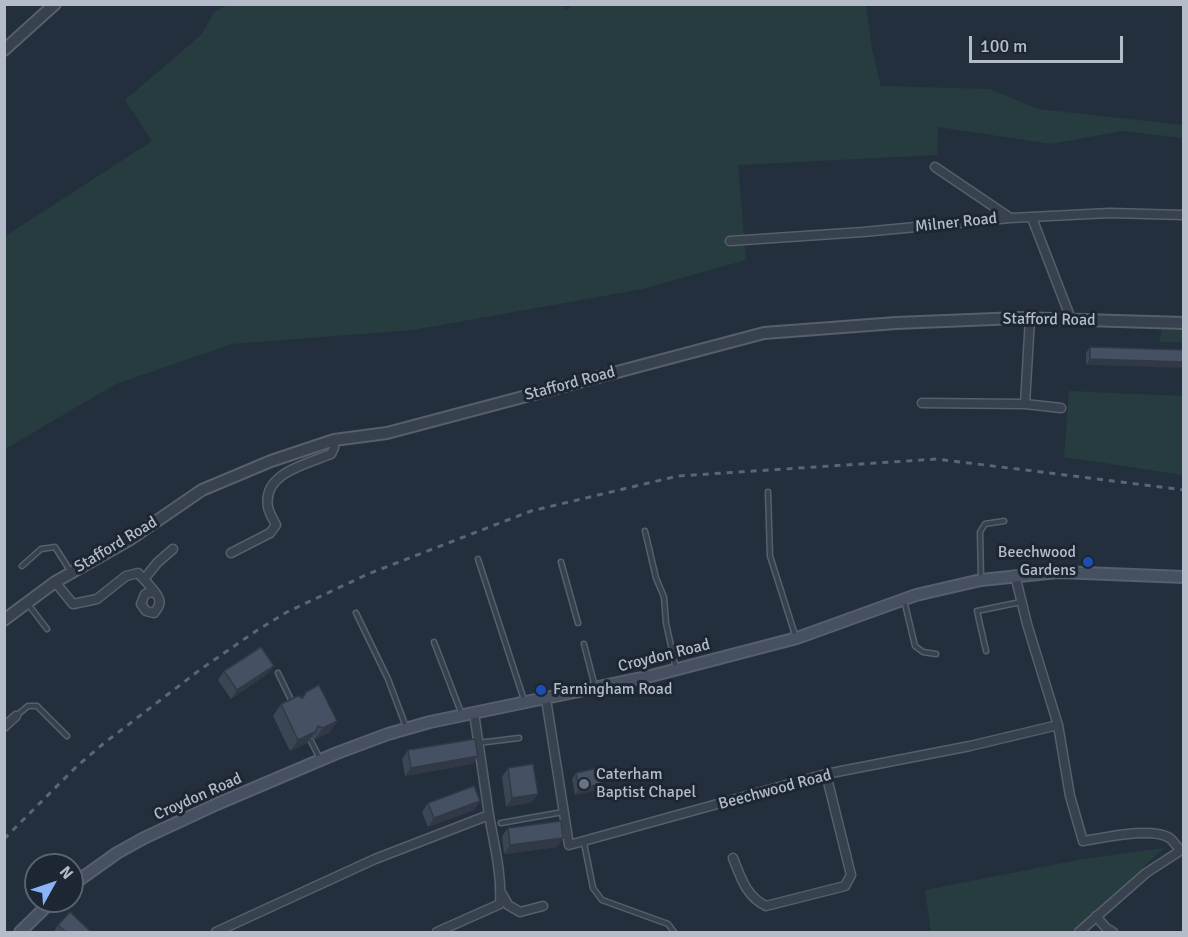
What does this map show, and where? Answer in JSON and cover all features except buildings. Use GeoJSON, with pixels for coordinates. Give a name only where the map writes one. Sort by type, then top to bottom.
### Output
{"type":"FeatureCollection","features":[{"type":"Feature","properties":{"kind":"main road","name":"Croydon Road"},"geometry":{"type":"LineString","coordinates":[[84,876],[144,838],[321,760],[406,728],[595,688],[797,639],[904,600],[981,580],[1058,572],[1184,577]]}},
{"type":"Feature","properties":{"kind":"main road"},"geometry":{"type":"LineString","coordinates":[[20,933],[40,913]]}},
{"type":"Feature","properties":{"kind":"street"},"geometry":{"type":"LineString","coordinates":[[4,50],[55,4]]}},
{"type":"Feature","properties":{"kind":"street"},"geometry":{"type":"LineString","coordinates":[[935,167],[1010,218]]}},
{"type":"Feature","properties":{"kind":"street","name":"Milner Road"},"geometry":{"type":"LineString","coordinates":[[730,241],[863,232],[1010,218],[1110,213],[1184,214]]}},
{"type":"Feature","properties":{"kind":"street"},"geometry":{"type":"LineString","coordinates":[[1032,218],[1071,319]]}},
{"type":"Feature","properties":{"kind":"street"},"geometry":{"type":"LineString","coordinates":[[1025,404],[1030,318]]}},
{"type":"Feature","properties":{"kind":"street","name":"Stafford Road"},"geometry":{"type":"LineString","coordinates":[[4,620],[55,582],[129,540],[202,490],[271,461],[334,440],[387,433],[764,333],[896,323],[1030,318],[1184,323]]}},
{"type":"Feature","properties":{"kind":"street"},"geometry":{"type":"LineString","coordinates":[[922,403],[1025,404],[1061,408]]}},
{"type":"Feature","properties":{"kind":"street"},"geometry":{"type":"LineString","coordinates":[[231,553],[270,533],[276,525],[268,507],[269,489],[279,476],[331,454],[334,440]]}},
{"type":"Feature","properties":{"kind":"street"},"geometry":{"type":"LineString","coordinates":[[145,578],[173,549]]}},
{"type":"Feature","properties":{"kind":"street"},"geometry":{"type":"LineString","coordinates":[[55,582],[73,604],[97,599],[126,576],[138,573],[145,578],[153,592]]}},
{"type":"Feature","properties":{"kind":"street"},"geometry":{"type":"LineString","coordinates":[[1015,575],[1058,725],[1070,796],[1083,841],[1144,833],[1158,834],[1168,837],[1182,850],[1146,873],[1079,933]]}},
{"type":"Feature","properties":{"kind":"street"},"geometry":{"type":"LineString","coordinates":[[546,699],[569,845],[583,842]]}},
{"type":"Feature","properties":{"kind":"street"},"geometry":{"type":"LineString","coordinates":[[437,933],[500,903],[501,890],[474,713]]}},
{"type":"Feature","properties":{"kind":"street"},"geometry":{"type":"LineString","coordinates":[[4,727],[16,716]]}},
{"type":"Feature","properties":{"kind":"street","name":"Beechwood Road"},"geometry":{"type":"LineString","coordinates":[[583,842],[826,774],[970,746],[1058,725]]}},
{"type":"Feature","properties":{"kind":"street"},"geometry":{"type":"LineString","coordinates":[[733,858],[754,900],[766,906],[845,886],[851,875],[826,774]]}},
{"type":"Feature","properties":{"kind":"street"},"geometry":{"type":"LineString","coordinates":[[216,933],[375,859],[489,815]]}},
{"type":"Feature","properties":{"kind":"street"},"geometry":{"type":"LineString","coordinates":[[501,890],[508,905],[520,912],[543,906]]}},
{"type":"Feature","properties":{"kind":"street"},"geometry":{"type":"LineString","coordinates":[[1096,916],[1113,933]]}},
{"type":"Feature","properties":{"kind":"lane"},"geometry":{"type":"LineString","coordinates":[[768,492],[770,556],[797,639]]}},
{"type":"Feature","properties":{"kind":"lane"},"geometry":{"type":"LineString","coordinates":[[981,580],[980,532],[985,524],[1004,521]]}},
{"type":"Feature","properties":{"kind":"lane"},"geometry":{"type":"LineString","coordinates":[[645,531],[656,578],[664,597],[666,623],[676,669]]}},
{"type":"Feature","properties":{"kind":"lane"},"geometry":{"type":"LineString","coordinates":[[22,566],[41,549],[55,547],[71,573]]}},
{"type":"Feature","properties":{"kind":"lane"},"geometry":{"type":"LineString","coordinates":[[478,559],[525,703]]}},
{"type":"Feature","properties":{"kind":"lane"},"geometry":{"type":"LineString","coordinates":[[561,562],[578,623]]}},
{"type":"Feature","properties":{"kind":"lane"},"geometry":{"type":"LineString","coordinates":[[904,600],[915,646],[923,652],[936,654]]}},
{"type":"Feature","properties":{"kind":"lane"},"geometry":{"type":"LineString","coordinates":[[986,651],[977,612],[1022,602]]}},
{"type":"Feature","properties":{"kind":"lane"},"geometry":{"type":"LineString","coordinates":[[27,603],[47,629]]}},
{"type":"Feature","properties":{"kind":"lane"},"geometry":{"type":"LineString","coordinates":[[356,613],[391,686],[406,728]]}},
{"type":"Feature","properties":{"kind":"lane"},"geometry":{"type":"LineString","coordinates":[[434,642],[462,715]]}},
{"type":"Feature","properties":{"kind":"lane"},"geometry":{"type":"LineString","coordinates":[[584,644],[595,688]]}},
{"type":"Feature","properties":{"kind":"lane"},"geometry":{"type":"LineString","coordinates":[[278,673],[294,705]]}},
{"type":"Feature","properties":{"kind":"lane"},"geometry":{"type":"LineString","coordinates":[[16,716],[28,706],[37,706],[67,736]]}},
{"type":"Feature","properties":{"kind":"lane"},"geometry":{"type":"LineString","coordinates":[[467,740],[519,738]]}},
{"type":"Feature","properties":{"kind":"lane"},"geometry":{"type":"LineString","coordinates":[[312,741],[321,760]]}},
{"type":"Feature","properties":{"kind":"lane"},"geometry":{"type":"LineString","coordinates":[[501,823],[564,812]]}},
{"type":"Feature","properties":{"kind":"lane"},"geometry":{"type":"LineString","coordinates":[[583,842],[593,888],[602,900],[668,924],[674,933]]}},
{"type":"Feature","properties":{"kind":"green space"},"geometry":{"type":"Polygon","coordinates":[[[561,4],[567,10],[572,4],[866,5],[872,49],[881,86],[990,89],[1038,109],[1183,125],[1183,138],[1123,131],[1051,144],[938,127],[937,155],[738,165],[746,260],[643,289],[413,330],[232,344],[116,384],[5,449],[4,237],[152,141],[125,100],[202,34],[214,12],[228,5],[561,4]]]}},
{"type":"Feature","properties":{"kind":"green space"},"geometry":{"type":"Polygon","coordinates":[[[1162,329],[1183,330],[1183,342],[1159,342],[1162,329]]]}},
{"type":"Feature","properties":{"kind":"green space"},"geometry":{"type":"Polygon","coordinates":[[[1069,391],[1183,396],[1183,475],[1064,457],[1069,391]]]}},
{"type":"Feature","properties":{"kind":"green space"},"geometry":{"type":"Polygon","coordinates":[[[1164,848],[1073,932],[931,932],[925,890],[1083,859],[1164,848]]]}},
{"type":"Feature","properties":{"kind":"railway"},"geometry":{"type":"LineString","coordinates":[[4,839],[76,767],[103,744],[201,669],[256,631],[287,612],[368,574],[531,511],[678,476],[937,459],[1184,490]]}},
{"type":"Feature","properties":{"kind":"place","name":"Beechwood Gardens"},"geometry":{"type":"Point","coordinates":[1088,562]}},
{"type":"Feature","properties":{"kind":"place","name":"Farningham Road"},"geometry":{"type":"Point","coordinates":[541,690]}},
{"type":"Feature","properties":{"kind":"place","name":"Caterham Baptist Chapel"},"geometry":{"type":"Point","coordinates":[584,784]}}]}
